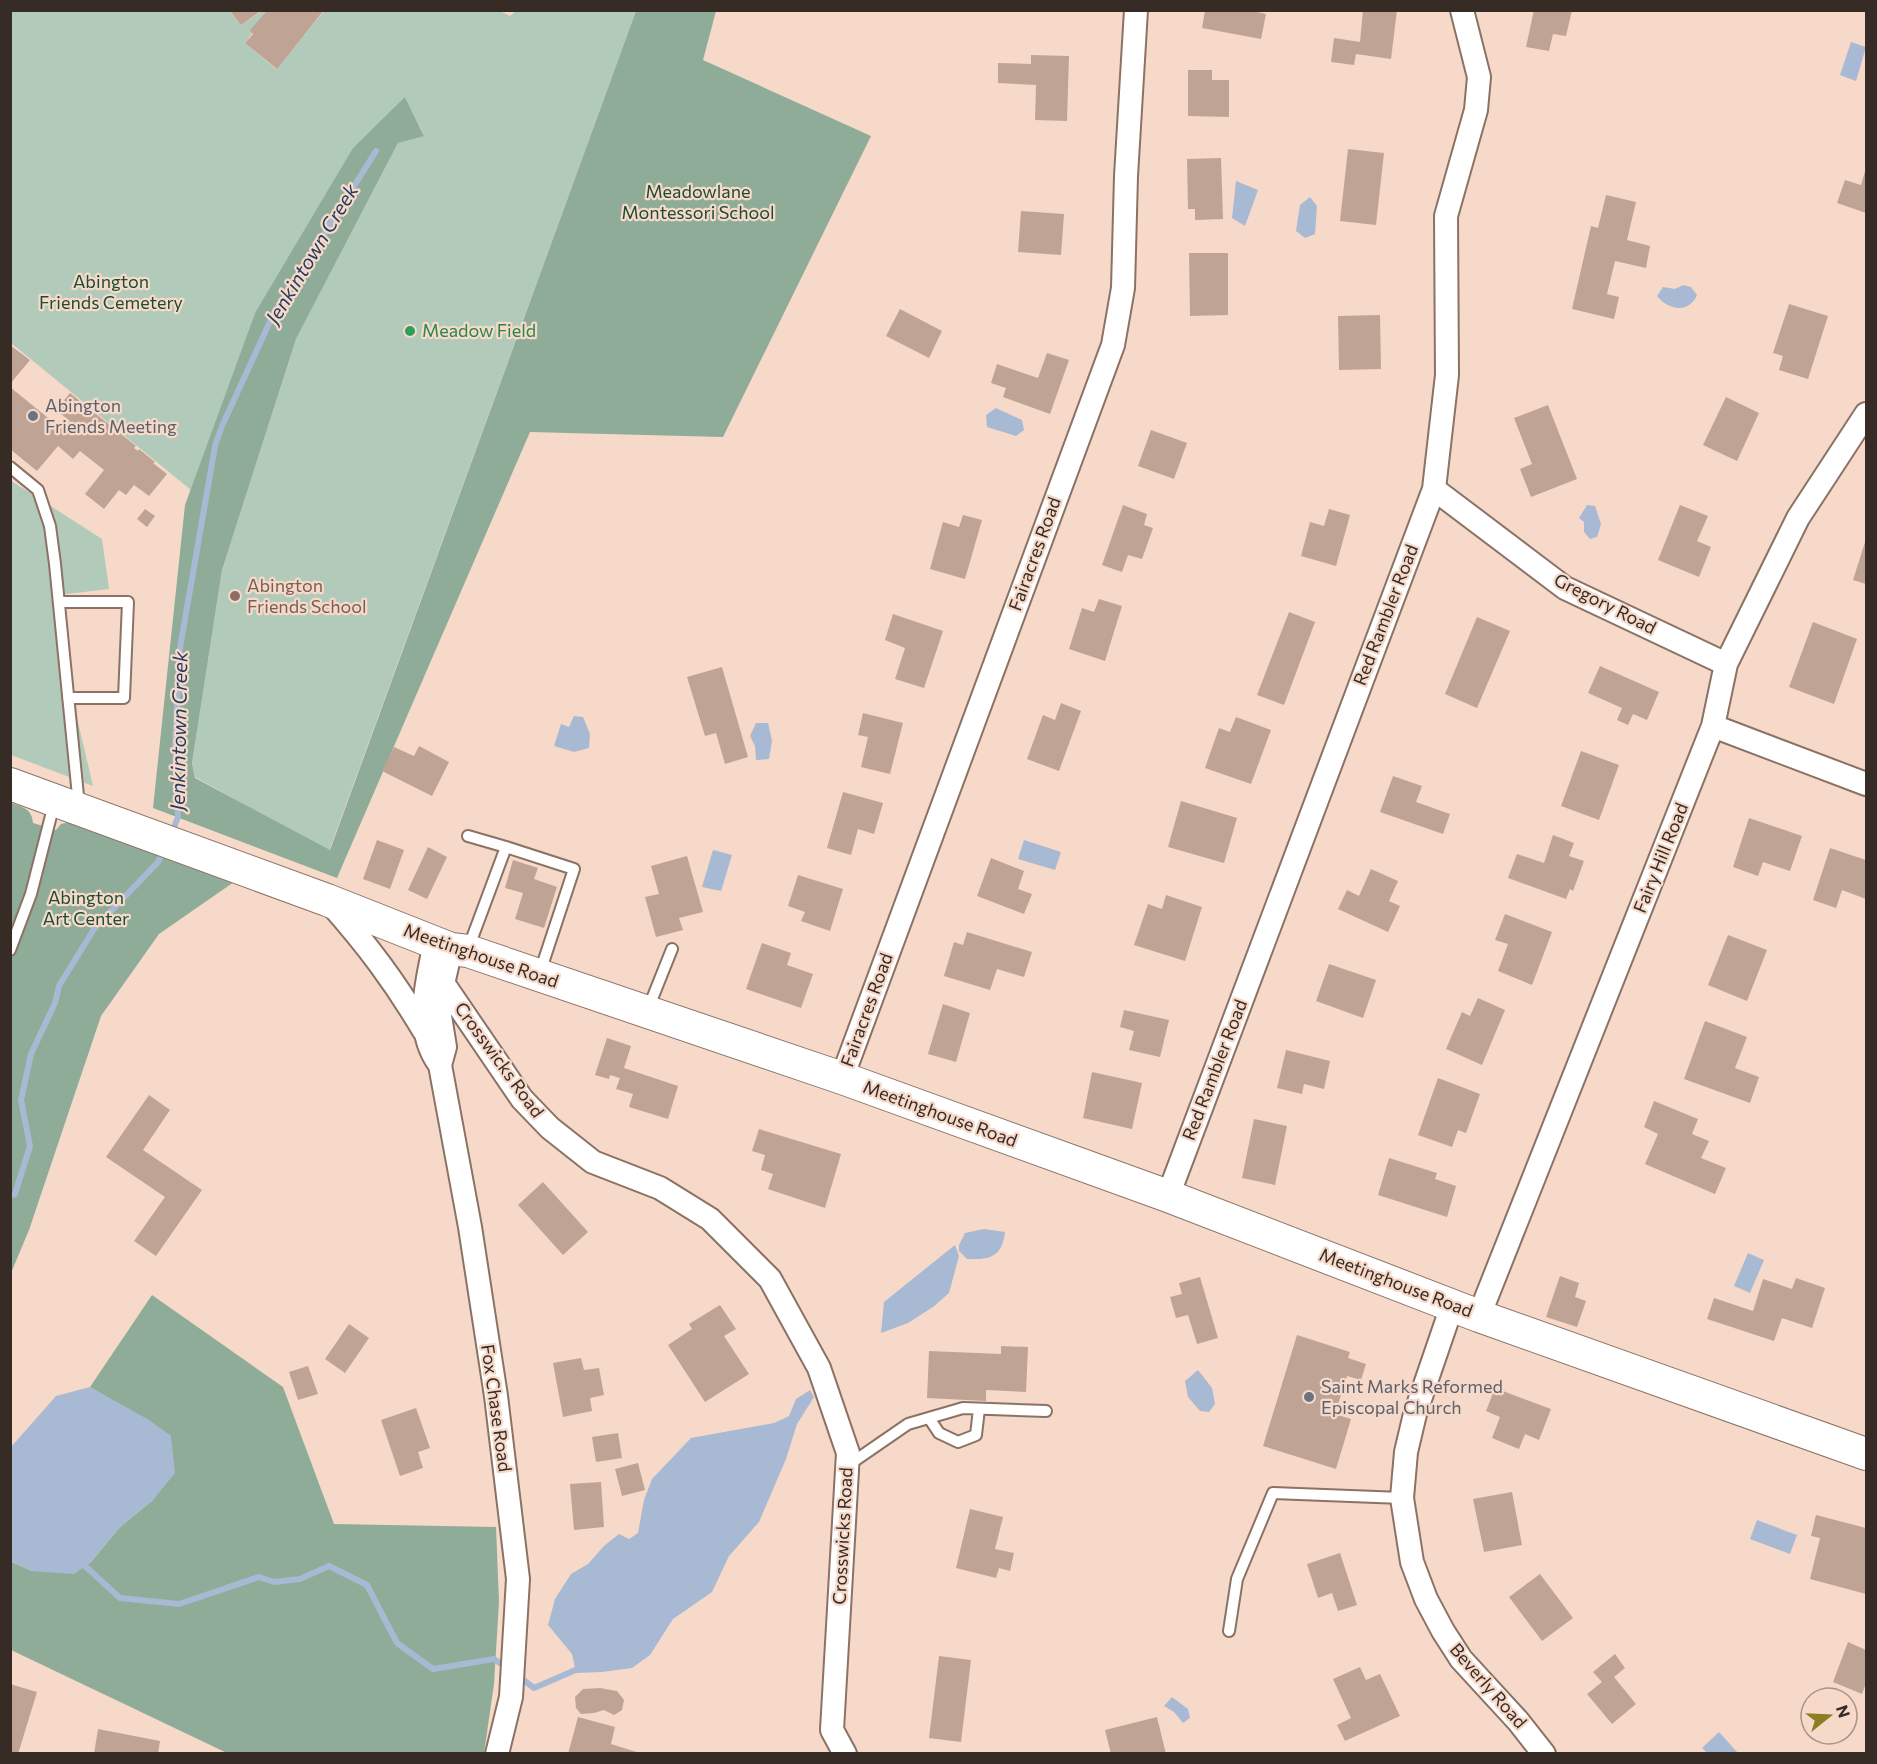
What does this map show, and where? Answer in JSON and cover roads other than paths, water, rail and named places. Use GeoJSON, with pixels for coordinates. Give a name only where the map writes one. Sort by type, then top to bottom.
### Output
{"type":"FeatureCollection","features":[{"type":"Feature","properties":{"kind":"street","name":"Fairacres Road"},"geometry":{"type":"LineString","coordinates":[[842,1078],[1113,345],[1123,288],[1126,176],[1136,10]]}},
{"type":"Feature","properties":{"kind":"street","name":"Red Rambler Road"},"geometry":{"type":"LineString","coordinates":[[1168,1196],[1434,489],[1447,375],[1446,216],[1476,110],[1479,77],[1462,10]]}},
{"type":"Feature","properties":{"kind":"street","name":"Fairy Hill Road"},"geometry":{"type":"LineString","coordinates":[[1466,1311],[1713,726],[1726,664],[1797,518],[1860,436],[1866,414]]}},
{"type":"Feature","properties":{"kind":"street","name":"Gregory Road"},"geometry":{"type":"LineString","coordinates":[[1434,489],[1565,588],[1726,664]]}},
{"type":"Feature","properties":{"kind":"street"},"geometry":{"type":"LineString","coordinates":[[1713,726],[1866,784]]}},
{"type":"Feature","properties":{"kind":"street","name":"Meetinghouse Road"},"geometry":{"type":"LineString","coordinates":[[10,784],[451,947],[842,1078],[1168,1196],[1466,1311],[1866,1454]]}},
{"type":"Feature","properties":{"kind":"street","name":"Fox Chase Road"},"geometry":{"type":"LineString","coordinates":[[327,900],[364,942],[398,987],[426,1036]]}},
{"type":"Feature","properties":{"kind":"street","name":"Fox Chase Road"},"geometry":{"type":"LineString","coordinates":[[451,947],[443,983],[440,1016],[445,1047],[440,1065],[470,1227],[496,1396],[518,1579],[511,1697],[500,1753]]}},
{"type":"Feature","properties":{"kind":"street","name":"Fox Chase Road"},"geometry":{"type":"LineString","coordinates":[[440,1065],[430,1052],[426,1036],[424,1005],[451,947]]}},
{"type":"Feature","properties":{"kind":"street","name":"Crosswicks Road"},"geometry":{"type":"LineString","coordinates":[[443,983],[522,1099],[550,1128],[593,1162],[660,1188],[710,1219],[770,1279],[819,1368],[848,1453],[832,1730],[845,1754]]}},
{"type":"Feature","properties":{"kind":"street","name":"Beverly Road"},"geometry":{"type":"LineString","coordinates":[[1466,1311],[1415,1414],[1406,1452],[1402,1498],[1412,1562],[1426,1599],[1461,1659],[1518,1721],[1544,1754]]}},
{"type":"Feature","properties":{"kind":"lane"},"geometry":{"type":"LineString","coordinates":[[10,467],[38,490],[50,526],[78,809],[31,894],[10,950]]}},
{"type":"Feature","properties":{"kind":"lane"},"geometry":{"type":"LineString","coordinates":[[59,602],[128,602],[124,698],[68,698]]}},
{"type":"Feature","properties":{"kind":"lane"},"geometry":{"type":"LineString","coordinates":[[468,836],[574,869],[539,975]]}},
{"type":"Feature","properties":{"kind":"lane"},"geometry":{"type":"LineString","coordinates":[[451,947],[506,847]]}},
{"type":"Feature","properties":{"kind":"lane"},"geometry":{"type":"LineString","coordinates":[[647,1012],[672,949]]}},
{"type":"Feature","properties":{"kind":"lane"},"geometry":{"type":"LineString","coordinates":[[847,1467],[908,1424],[963,1408],[1046,1411]]}},
{"type":"Feature","properties":{"kind":"lane"},"geometry":{"type":"LineString","coordinates":[[930,1418],[939,1433],[958,1442],[976,1435],[979,1409]]}},
{"type":"Feature","properties":{"kind":"lane"},"geometry":{"type":"LineString","coordinates":[[1229,1631],[1237,1579],[1273,1493],[1402,1498]]}},
{"type":"Feature","properties":{"kind":"water"},"geometry":{"type":"Polygon","coordinates":[[[1851,42],[1866,47],[1856,81],[1840,75],[1851,42]]]}},
{"type":"Feature","properties":{"kind":"water"},"geometry":{"type":"Polygon","coordinates":[[[1236,181],[1258,190],[1245,226],[1232,218],[1236,181]]]}},
{"type":"Feature","properties":{"kind":"water"},"geometry":{"type":"Polygon","coordinates":[[[1310,197],[1317,206],[1315,234],[1305,238],[1296,231],[1300,205],[1310,197]]]}},
{"type":"Feature","properties":{"kind":"water"},"geometry":{"type":"Polygon","coordinates":[[[1683,285],[1691,287],[1697,295],[1689,305],[1672,307],[1657,296],[1663,287],[1675,289],[1683,285]]]}},
{"type":"Feature","properties":{"kind":"water"},"geometry":{"type":"Polygon","coordinates":[[[996,408],[1022,420],[1024,430],[1016,436],[987,427],[986,415],[996,408]]]}},
{"type":"Feature","properties":{"kind":"water"},"geometry":{"type":"Polygon","coordinates":[[[1587,505],[1595,506],[1601,524],[1597,537],[1590,539],[1584,532],[1584,522],[1579,518],[1587,505]]]}},
{"type":"Feature","properties":{"kind":"water"},"geometry":{"type":"Polygon","coordinates":[[[574,716],[583,717],[590,734],[589,748],[574,752],[554,746],[561,724],[569,727],[574,716]]]}},
{"type":"Feature","properties":{"kind":"water"},"geometry":{"type":"Polygon","coordinates":[[[756,723],[768,723],[772,741],[769,759],[756,760],[755,746],[750,736],[756,723]]]}},
{"type":"Feature","properties":{"kind":"water"},"geometry":{"type":"Polygon","coordinates":[[[1024,840],[1061,852],[1055,870],[1018,859],[1024,840]]]}},
{"type":"Feature","properties":{"kind":"water"},"geometry":{"type":"Polygon","coordinates":[[[713,850],[732,855],[721,891],[702,887],[713,850]]]}},
{"type":"Feature","properties":{"kind":"water"},"geometry":{"type":"Polygon","coordinates":[[[984,1229],[1005,1232],[1001,1247],[994,1255],[982,1259],[967,1259],[959,1251],[959,1245],[965,1233],[984,1229]]]}},
{"type":"Feature","properties":{"kind":"water"},"geometry":{"type":"Polygon","coordinates":[[[955,1245],[959,1256],[949,1293],[933,1307],[908,1323],[881,1333],[884,1302],[955,1245]]]}},
{"type":"Feature","properties":{"kind":"water"},"geometry":{"type":"Polygon","coordinates":[[[1748,1253],[1764,1260],[1750,1293],[1734,1286],[1748,1253]]]}},
{"type":"Feature","properties":{"kind":"water"},"geometry":{"type":"Polygon","coordinates":[[[1198,1370],[1212,1388],[1215,1404],[1209,1412],[1200,1411],[1188,1397],[1185,1381],[1198,1370]]]}},
{"type":"Feature","properties":{"kind":"water"},"geometry":{"type":"Polygon","coordinates":[[[90,1387],[149,1420],[171,1436],[175,1473],[153,1500],[120,1527],[91,1562],[74,1574],[32,1571],[11,1561],[11,1447],[56,1396],[90,1387]]]}},
{"type":"Feature","properties":{"kind":"water"},"geometry":{"type":"Polygon","coordinates":[[[810,1390],[814,1397],[797,1424],[786,1459],[759,1522],[729,1556],[712,1592],[673,1619],[650,1655],[632,1668],[576,1673],[572,1654],[548,1625],[555,1599],[571,1574],[588,1564],[604,1546],[619,1534],[629,1539],[638,1533],[644,1500],[652,1479],[691,1438],[774,1423],[789,1416],[796,1399],[810,1390]]]}},
{"type":"Feature","properties":{"kind":"water"},"geometry":{"type":"Polygon","coordinates":[[[1757,1520],[1797,1535],[1790,1554],[1750,1539],[1757,1520]]]}},
{"type":"Feature","properties":{"kind":"water"},"geometry":{"type":"Polygon","coordinates":[[[1172,1697],[1188,1709],[1190,1718],[1183,1723],[1174,1712],[1164,1706],[1172,1697]]]}},
{"type":"Feature","properties":{"kind":"water"},"geometry":{"type":"Polygon","coordinates":[[[1719,1732],[1738,1753],[1707,1753],[1702,1748],[1719,1732]]]}},
{"type":"Feature","properties":{"kind":"waterway","name":"Jenkintown Creek"},"geometry":{"type":"LineString","coordinates":[[172,832],[178,817],[175,745],[180,648],[215,446],[273,315],[376,151]]}},
{"type":"Feature","properties":{"kind":"waterway","name":"Jenkintown Creek"},"geometry":{"type":"LineString","coordinates":[[10,1196],[15,1194],[30,1146],[21,1100],[31,1054],[55,1003],[59,986],[94,929],[158,862],[164,850]]}},
{"type":"Feature","properties":{"kind":"waterway"},"geometry":{"type":"LineString","coordinates":[[85,1566],[120,1598],[179,1604],[259,1577],[274,1582],[300,1579],[329,1566],[367,1585],[397,1643],[433,1669],[494,1659],[507,1668]]}},
{"type":"Feature","properties":{"kind":"waterway"},"geometry":{"type":"LineString","coordinates":[[518,1676],[534,1688],[580,1668]]}},
{"type":"Feature","properties":{"kind":"place","name":"Meadow Field"},"geometry":{"type":"Point","coordinates":[410,331]}},
{"type":"Feature","properties":{"kind":"place","name":"Abington Friends Meeting"},"geometry":{"type":"Point","coordinates":[33,416]}},
{"type":"Feature","properties":{"kind":"place","name":"Abington Friends School"},"geometry":{"type":"Point","coordinates":[235,596]}},
{"type":"Feature","properties":{"kind":"place","name":"Saint Marks Reformed Episcopal Church"},"geometry":{"type":"Point","coordinates":[1309,1397]}},
{"type":"Feature","properties":{"kind":"park label","name":"Meadowlane Montessori School"},"geometry":{"type":"Point","coordinates":[698,202]}},
{"type":"Feature","properties":{"kind":"park label","name":"Abington Friends Cemetery"},"geometry":{"type":"Point","coordinates":[111,292]}},
{"type":"Feature","properties":{"kind":"park label","name":"Abington Art Center"},"geometry":{"type":"Point","coordinates":[86,908]}}]}
